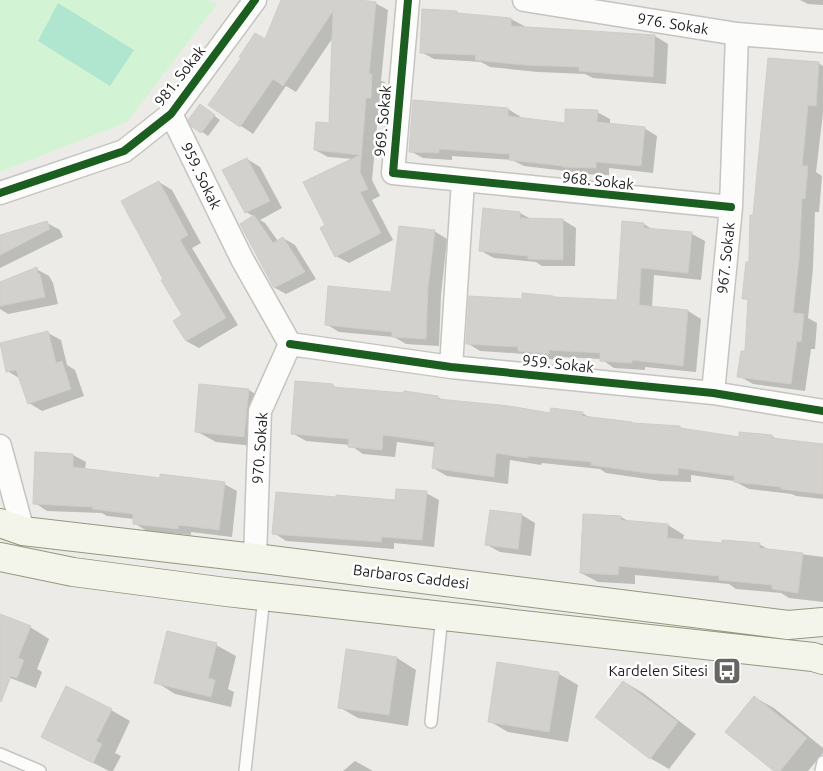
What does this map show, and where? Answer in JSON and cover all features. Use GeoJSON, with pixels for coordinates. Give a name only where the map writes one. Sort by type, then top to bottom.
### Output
{"type":"FeatureCollection","features":[{"type":"Feature","properties":{"kind":"main road","name":"Barbaros Caddesi"},"geometry":{"type":"LineString","coordinates":[[12,527],[788,625],[823,622]]}},
{"type":"Feature","properties":{"kind":"main road"},"geometry":{"type":"LineString","coordinates":[[0,557],[73,572],[264,597],[813,657],[823,660]]}},
{"type":"Feature","properties":{"kind":"street","name":"981. Sokak"},"geometry":{"type":"LineString","coordinates":[[0,193],[124,152],[171,114],[255,0]]}},
{"type":"Feature","properties":{"kind":"street","name":"969. Sokak"},"geometry":{"type":"LineString","coordinates":[[408,0],[393,173],[462,181]]}},
{"type":"Feature","properties":{"kind":"street","name":"976. Sokak"},"geometry":{"type":"LineString","coordinates":[[524,0],[737,34],[823,41]]}},
{"type":"Feature","properties":{"kind":"street","name":"967. Sokak"},"geometry":{"type":"LineString","coordinates":[[713,393],[731,207],[737,34]]}},
{"type":"Feature","properties":{"kind":"street","name":"959. Sokak"},"geometry":{"type":"LineString","coordinates":[[171,114],[242,259],[290,344],[451,368],[713,393],[823,411]]}},
{"type":"Feature","properties":{"kind":"street","name":"968. Sokak"},"geometry":{"type":"LineString","coordinates":[[462,181],[731,207]]}},
{"type":"Feature","properties":{"kind":"street"},"geometry":{"type":"LineString","coordinates":[[451,368],[462,181]]}},
{"type":"Feature","properties":{"kind":"street","name":"970. Sokak"},"geometry":{"type":"LineString","coordinates":[[255,558],[260,411],[290,344]]}},
{"type":"Feature","properties":{"kind":"street"},"geometry":{"type":"LineString","coordinates":[[0,446],[12,527]]}},
{"type":"Feature","properties":{"kind":"lane"},"geometry":{"type":"LineString","coordinates":[[246,771],[264,597]]}},
{"type":"Feature","properties":{"kind":"lane"},"geometry":{"type":"LineString","coordinates":[[431,722],[442,616]]}},
{"type":"Feature","properties":{"kind":"lane"},"geometry":{"type":"LineString","coordinates":[[0,754],[40,771]]}},
{"type":"Feature","properties":{"kind":"lane"},"geometry":{"type":"LineString","coordinates":[[821,771],[823,762]]}},
{"type":"Feature","properties":{"kind":"green space"},"geometry":{"type":"Polygon","coordinates":[[[0,0],[208,0],[217,4],[127,122],[0,172],[0,0]]]}},
{"type":"Feature","properties":{"kind":"green space"},"geometry":{"type":"Polygon","coordinates":[[[58,3],[134,50],[110,86],[38,41],[58,3]]]}},
{"type":"Feature","properties":{"kind":"building"},"geometry":{"type":"Polygon","coordinates":[[[281,0],[360,0],[376,2],[369,74],[372,74],[371,98],[366,98],[360,172],[368,189],[360,192],[381,233],[335,257],[320,228],[325,225],[303,182],[360,155],[314,150],[316,122],[329,123],[333,11],[283,86],[273,79],[240,127],[208,105],[241,58],[239,57],[255,33],[265,39],[281,0]]]}},
{"type":"Feature","properties":{"kind":"building"},"geometry":{"type":"Polygon","coordinates":[[[422,9],[457,11],[457,13],[511,18],[511,26],[655,35],[653,77],[579,71],[579,67],[524,65],[475,60],[476,55],[420,53],[422,9]]]}},
{"type":"Feature","properties":{"kind":"building"},"geometry":{"type":"Polygon","coordinates":[[[768,58],[819,62],[816,106],[808,105],[802,166],[808,166],[805,199],[802,198],[799,259],[793,313],[804,314],[801,342],[797,341],[791,384],[737,377],[741,351],[745,351],[748,299],[742,299],[746,262],[749,262],[750,215],[753,215],[768,58]]]}},
{"type":"Feature","properties":{"kind":"building"},"geometry":{"type":"Polygon","coordinates":[[[413,100],[508,108],[508,116],[565,123],[565,109],[598,110],[597,122],[645,127],[641,166],[596,162],[596,168],[563,167],[509,160],[510,154],[439,149],[439,153],[409,152],[413,100]]]}},
{"type":"Feature","properties":{"kind":"building"},"geometry":{"type":"Polygon","coordinates":[[[200,104],[215,115],[201,133],[191,126],[188,120],[200,104]]]}},
{"type":"Feature","properties":{"kind":"building"},"geometry":{"type":"Polygon","coordinates":[[[247,158],[270,201],[245,213],[222,170],[247,158]]]}},
{"type":"Feature","properties":{"kind":"building"},"geometry":{"type":"Polygon","coordinates":[[[159,181],[188,235],[180,240],[226,318],[186,341],[173,321],[182,315],[161,280],[163,279],[121,201],[159,181]]]}},
{"type":"Feature","properties":{"kind":"building"},"geometry":{"type":"Polygon","coordinates":[[[483,208],[520,212],[520,218],[563,219],[563,260],[528,259],[528,256],[479,251],[483,208]]]}},
{"type":"Feature","properties":{"kind":"building"},"geometry":{"type":"Polygon","coordinates":[[[254,215],[273,243],[283,237],[305,272],[274,288],[240,224],[254,215]]]}},
{"type":"Feature","properties":{"kind":"building"},"geometry":{"type":"Polygon","coordinates":[[[47,221],[50,229],[0,255],[0,235],[47,221]]]}},
{"type":"Feature","properties":{"kind":"building"},"geometry":{"type":"Polygon","coordinates":[[[622,221],[644,223],[644,228],[692,232],[688,273],[641,268],[639,305],[688,310],[683,366],[632,360],[632,363],[600,361],[600,353],[549,350],[549,354],[518,351],[518,347],[466,344],[469,296],[522,299],[522,293],[553,297],[617,300],[622,221]]]}},
{"type":"Feature","properties":{"kind":"building"},"geometry":{"type":"Polygon","coordinates":[[[399,226],[435,230],[428,287],[426,339],[392,337],[392,332],[325,325],[328,286],[391,292],[399,226]]]}},
{"type":"Feature","properties":{"kind":"building"},"geometry":{"type":"Polygon","coordinates":[[[37,267],[45,297],[0,306],[0,282],[37,267]]]}},
{"type":"Feature","properties":{"kind":"building"},"geometry":{"type":"Polygon","coordinates":[[[48,331],[56,363],[62,361],[71,389],[28,404],[16,370],[6,372],[0,343],[48,331]]]}},
{"type":"Feature","properties":{"kind":"building"},"geometry":{"type":"Polygon","coordinates":[[[295,381],[333,384],[333,387],[403,393],[404,391],[438,396],[438,399],[509,406],[550,413],[551,408],[583,412],[582,416],[632,423],[680,426],[680,428],[739,437],[739,432],[772,435],[772,438],[823,444],[823,494],[734,482],[734,476],[678,468],[678,475],[647,473],[591,465],[592,462],[528,456],[528,458],[496,453],[494,477],[432,468],[435,442],[383,435],[382,450],[348,447],[349,439],[291,434],[295,381]]]}},
{"type":"Feature","properties":{"kind":"building"},"geometry":{"type":"Polygon","coordinates":[[[199,384],[249,389],[244,437],[195,432],[199,384]]]}},
{"type":"Feature","properties":{"kind":"building"},"geometry":{"type":"Polygon","coordinates":[[[35,452],[73,454],[73,467],[160,478],[160,474],[225,482],[219,530],[178,525],[178,529],[133,524],[133,514],[92,509],[93,507],[33,504],[35,452]]]}},
{"type":"Feature","properties":{"kind":"building"},"geometry":{"type":"Polygon","coordinates":[[[396,489],[427,491],[422,540],[382,537],[381,542],[272,534],[276,492],[395,500],[396,489]]]}},
{"type":"Feature","properties":{"kind":"building"},"geometry":{"type":"Polygon","coordinates":[[[490,510],[522,514],[518,549],[485,545],[490,510]]]}},
{"type":"Feature","properties":{"kind":"building"},"geometry":{"type":"Polygon","coordinates":[[[583,514],[621,516],[621,520],[668,524],[667,538],[722,543],[722,540],[760,543],[759,548],[803,553],[798,593],[772,589],[772,585],[719,580],[719,576],[619,566],[618,575],[580,573],[583,514]]]}},
{"type":"Feature","properties":{"kind":"building"},"geometry":{"type":"Polygon","coordinates":[[[0,614],[31,626],[18,658],[24,660],[17,678],[11,676],[1,702],[0,701],[0,614]]]}},
{"type":"Feature","properties":{"kind":"building"},"geometry":{"type":"Polygon","coordinates":[[[167,631],[217,643],[208,678],[215,680],[211,697],[154,683],[167,631]]]}},
{"type":"Feature","properties":{"kind":"building"},"geometry":{"type":"Polygon","coordinates":[[[346,649],[397,657],[389,715],[338,708],[346,649]]]}},
{"type":"Feature","properties":{"kind":"building"},"geometry":{"type":"Polygon","coordinates":[[[497,662],[559,672],[549,732],[488,722],[497,662]]]}},
{"type":"Feature","properties":{"kind":"building"},"geometry":{"type":"Polygon","coordinates":[[[623,681],[678,722],[650,759],[595,717],[623,681]]]}},
{"type":"Feature","properties":{"kind":"building"},"geometry":{"type":"Polygon","coordinates":[[[66,686],[112,709],[96,741],[102,744],[93,763],[41,737],[66,686]]]}},
{"type":"Feature","properties":{"kind":"building"},"geometry":{"type":"Polygon","coordinates":[[[754,696],[807,738],[780,771],[774,771],[725,732],[754,696]]]}},
{"type":"Feature","properties":{"kind":"cycle path"},"geometry":{"type":"LineString","coordinates":[[0,193],[124,151],[171,114],[255,0]]}},
{"type":"Feature","properties":{"kind":"cycle path"},"geometry":{"type":"LineString","coordinates":[[408,0],[393,173],[731,207]]}},
{"type":"Feature","properties":{"kind":"cycle path"},"geometry":{"type":"LineString","coordinates":[[290,344],[451,367],[713,393],[823,411]]}},
{"type":"Feature","properties":{"kind":"place","name":"Kardelen Sitesi"},"geometry":{"type":"Point","coordinates":[727,671]}}]}
